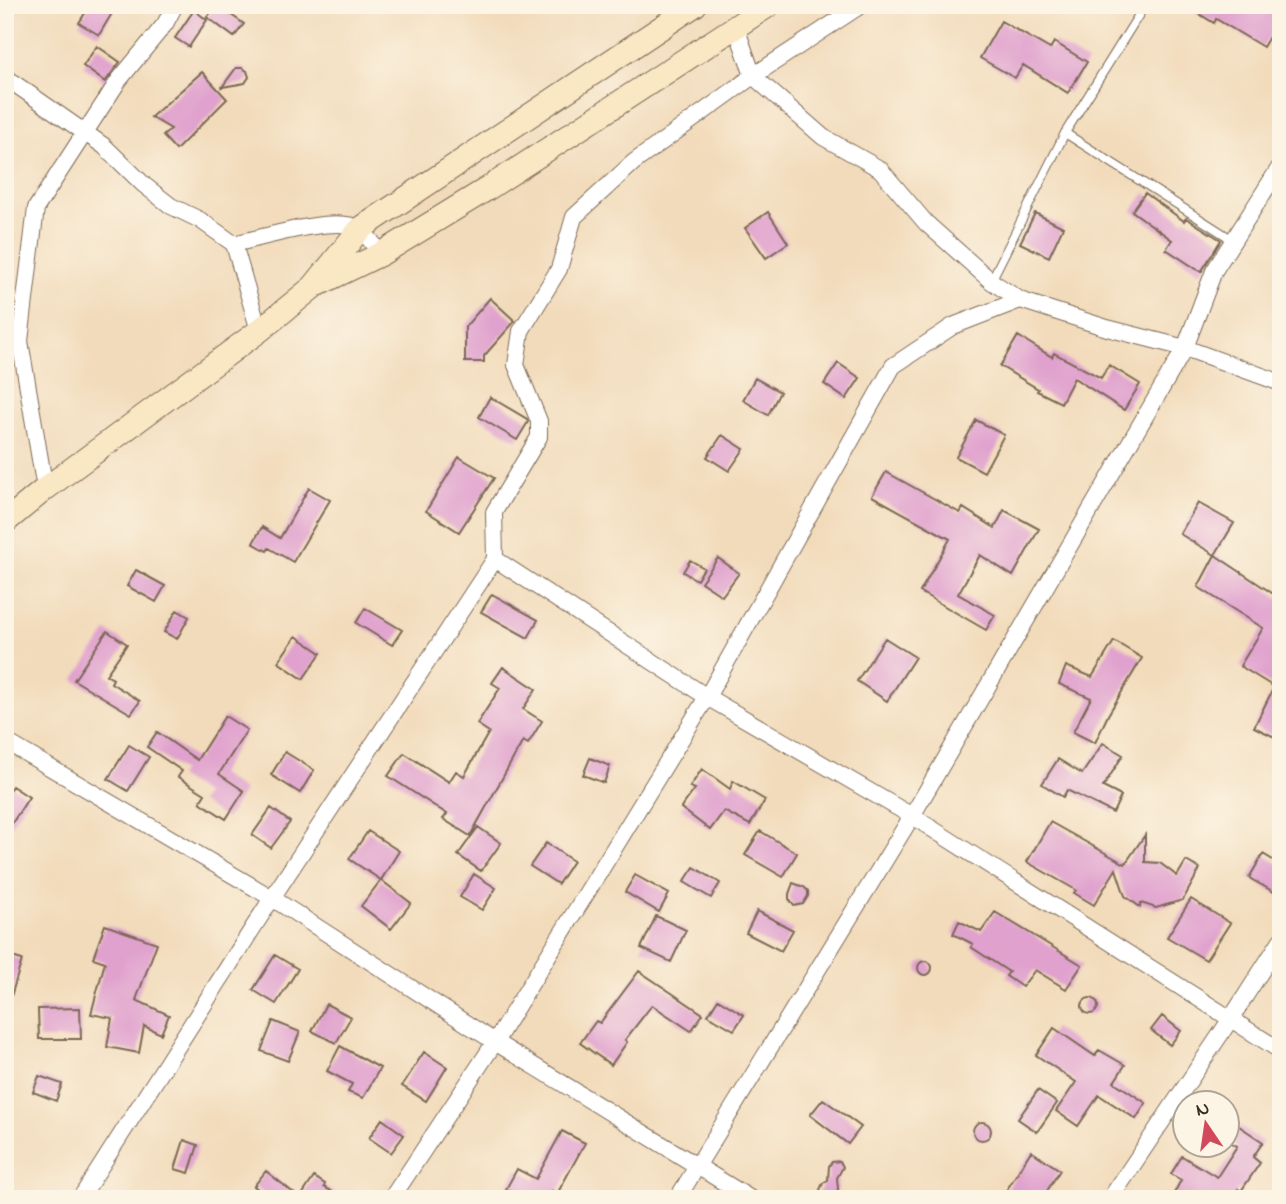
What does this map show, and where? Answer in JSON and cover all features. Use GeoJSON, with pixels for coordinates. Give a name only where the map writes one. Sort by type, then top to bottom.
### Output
{"type":"FeatureCollection","features":[{"type":"Feature","properties":{"kind":"main road"},"geometry":{"type":"LineString","coordinates":[[5,522],[45,489],[259,331],[313,287],[360,229],[695,5]]}},
{"type":"Feature","properties":{"kind":"main road"},"geometry":{"type":"LineString","coordinates":[[313,287],[381,254],[487,189],[769,5]]}},
{"type":"Feature","properties":{"kind":"street"},"geometry":{"type":"LineString","coordinates":[[45,489],[20,341],[36,208],[119,80],[165,24],[175,5]]}},
{"type":"Feature","properties":{"kind":"street"},"geometry":{"type":"LineString","coordinates":[[80,1199],[272,898],[495,559],[495,512],[539,437],[539,421],[516,365],[521,331],[559,269],[573,217],[634,162],[752,76],[861,5]]}},
{"type":"Feature","properties":{"kind":"street"},"geometry":{"type":"LineString","coordinates":[[736,27],[752,76],[823,137],[880,169],[926,223],[991,281],[1020,300],[1107,328],[1185,348],[1281,383]]}},
{"type":"Feature","properties":{"kind":"street"},"geometry":{"type":"LineString","coordinates":[[5,77],[86,132],[162,199],[200,220],[234,244],[259,331]]}},
{"type":"Feature","properties":{"kind":"street"},"geometry":{"type":"LineString","coordinates":[[677,1199],[912,816],[1185,348],[1214,271],[1281,165]]}},
{"type":"Feature","properties":{"kind":"street"},"geometry":{"type":"LineString","coordinates":[[234,244],[331,223],[360,229],[381,254]]}},
{"type":"Feature","properties":{"kind":"street"},"geometry":{"type":"LineString","coordinates":[[391,1199],[495,1042],[707,697],[893,366],[953,326],[1020,300]]}},
{"type":"Feature","properties":{"kind":"street"},"geometry":{"type":"LineString","coordinates":[[495,559],[707,697],[912,816],[1281,1051]]}},
{"type":"Feature","properties":{"kind":"street"},"geometry":{"type":"LineString","coordinates":[[5,741],[272,898],[495,1042],[751,1199]]}},
{"type":"Feature","properties":{"kind":"street"},"geometry":{"type":"LineString","coordinates":[[1110,1199],[1281,940]]}},
{"type":"Feature","properties":{"kind":"lane"},"geometry":{"type":"LineString","coordinates":[[991,281],[1065,133],[1144,5]]}},
{"type":"Feature","properties":{"kind":"lane"},"geometry":{"type":"LineString","coordinates":[[1065,133],[1233,240]]}},
{"type":"Feature","properties":{"kind":"building"},"geometry":{"type":"Polygon","coordinates":[[[90,5],[117,5],[99,35],[79,23],[90,5]]]}},
{"type":"Feature","properties":{"kind":"building"},"geometry":{"type":"Polygon","coordinates":[[[217,5],[244,24],[234,37],[207,17],[217,5]]]}},
{"type":"Feature","properties":{"kind":"building"},"geometry":{"type":"Polygon","coordinates":[[[1185,5],[1281,5],[1281,17],[1263,47],[1216,19],[1214,23],[1185,5]]]}},
{"type":"Feature","properties":{"kind":"building"},"geometry":{"type":"Polygon","coordinates":[[[194,10],[207,20],[189,47],[175,38],[194,10]]]}},
{"type":"Feature","properties":{"kind":"building"},"geometry":{"type":"Polygon","coordinates":[[[1001,21],[1050,49],[1054,42],[1087,62],[1068,93],[1023,65],[1015,78],[980,58],[1001,21]]]}},
{"type":"Feature","properties":{"kind":"building"},"geometry":{"type":"Polygon","coordinates":[[[97,46],[120,62],[105,82],[83,66],[97,46]]]}},
{"type":"Feature","properties":{"kind":"building"},"geometry":{"type":"Polygon","coordinates":[[[236,68],[247,71],[249,77],[245,83],[222,87],[236,68]]]}},
{"type":"Feature","properties":{"kind":"building"},"geometry":{"type":"Polygon","coordinates":[[[202,72],[227,99],[176,150],[163,136],[171,129],[151,117],[202,72]]]}},
{"type":"Feature","properties":{"kind":"building"},"geometry":{"type":"Polygon","coordinates":[[[1145,193],[1184,221],[1186,218],[1221,240],[1201,272],[1166,249],[1172,240],[1132,211],[1145,193]]]}},
{"type":"Feature","properties":{"kind":"building"},"geometry":{"type":"Polygon","coordinates":[[[768,212],[788,243],[766,258],[745,228],[768,212]]]}},
{"type":"Feature","properties":{"kind":"building"},"geometry":{"type":"Polygon","coordinates":[[[1035,213],[1063,227],[1049,257],[1020,243],[1035,213]]]}},
{"type":"Feature","properties":{"kind":"building"},"geometry":{"type":"Polygon","coordinates":[[[490,298],[515,321],[484,356],[484,362],[465,362],[465,327],[490,298]]]}},
{"type":"Feature","properties":{"kind":"building"},"geometry":{"type":"Polygon","coordinates":[[[1018,336],[1052,357],[1054,353],[1101,378],[1109,365],[1140,384],[1124,410],[1074,378],[1061,403],[1037,391],[1038,389],[1000,366],[1018,336]]]}},
{"type":"Feature","properties":{"kind":"building"},"geometry":{"type":"Polygon","coordinates":[[[838,363],[860,378],[846,399],[824,384],[838,363]]]}},
{"type":"Feature","properties":{"kind":"building"},"geometry":{"type":"Polygon","coordinates":[[[755,378],[780,392],[768,415],[743,400],[755,378]]]}},
{"type":"Feature","properties":{"kind":"building"},"geometry":{"type":"Polygon","coordinates":[[[490,397],[527,419],[528,422],[517,440],[479,417],[490,397]]]}},
{"type":"Feature","properties":{"kind":"building"},"geometry":{"type":"Polygon","coordinates":[[[976,420],[1004,435],[984,472],[956,457],[976,420]]]}},
{"type":"Feature","properties":{"kind":"building"},"geometry":{"type":"Polygon","coordinates":[[[722,435],[744,449],[729,471],[707,457],[722,435]]]}},
{"type":"Feature","properties":{"kind":"building"},"geometry":{"type":"Polygon","coordinates":[[[459,457],[494,478],[459,532],[426,511],[459,457]]]}},
{"type":"Feature","properties":{"kind":"building"},"geometry":{"type":"Polygon","coordinates":[[[886,472],[960,513],[963,508],[995,528],[1004,510],[1039,529],[1013,576],[980,555],[958,594],[995,615],[986,630],[920,592],[950,539],[872,496],[886,472]]]}},
{"type":"Feature","properties":{"kind":"building"},"geometry":{"type":"Polygon","coordinates":[[[309,488],[330,500],[293,562],[269,548],[267,551],[253,543],[262,527],[280,538],[309,488]]]}},
{"type":"Feature","properties":{"kind":"building"},"geometry":{"type":"Polygon","coordinates":[[[1198,503],[1234,523],[1215,555],[1180,534],[1198,503]]]}},
{"type":"Feature","properties":{"kind":"building"},"geometry":{"type":"Polygon","coordinates":[[[1215,555],[1281,599],[1281,740],[1254,727],[1274,687],[1240,666],[1263,628],[1198,587],[1215,555]]]}},
{"type":"Feature","properties":{"kind":"building"},"geometry":{"type":"Polygon","coordinates":[[[718,558],[739,573],[722,596],[701,582],[718,558]]]}},
{"type":"Feature","properties":{"kind":"building"},"geometry":{"type":"Polygon","coordinates":[[[690,560],[704,568],[697,580],[683,572],[690,560]]]}},
{"type":"Feature","properties":{"kind":"building"},"geometry":{"type":"Polygon","coordinates":[[[136,570],[165,586],[156,602],[127,586],[136,570]]]}},
{"type":"Feature","properties":{"kind":"building"},"geometry":{"type":"Polygon","coordinates":[[[492,594],[538,620],[528,638],[481,612],[492,594]]]}},
{"type":"Feature","properties":{"kind":"building"},"geometry":{"type":"Polygon","coordinates":[[[365,608],[402,630],[392,645],[356,623],[365,608]]]}},
{"type":"Feature","properties":{"kind":"building"},"geometry":{"type":"Polygon","coordinates":[[[177,610],[189,617],[177,639],[164,632],[177,610]]]}},
{"type":"Feature","properties":{"kind":"building"},"geometry":{"type":"Polygon","coordinates":[[[107,631],[127,644],[106,675],[113,679],[111,683],[140,701],[131,714],[74,680],[107,631]]]}},
{"type":"Feature","properties":{"kind":"building"},"geometry":{"type":"Polygon","coordinates":[[[296,636],[321,653],[303,679],[278,662],[296,636]]]}},
{"type":"Feature","properties":{"kind":"building"},"geometry":{"type":"Polygon","coordinates":[[[885,638],[915,657],[887,701],[857,681],[885,638]]]}},
{"type":"Feature","properties":{"kind":"building"},"geometry":{"type":"Polygon","coordinates":[[[1114,641],[1142,658],[1108,715],[1095,743],[1073,732],[1091,698],[1059,684],[1066,666],[1092,677],[1114,641]]]}},
{"type":"Feature","properties":{"kind":"building"},"geometry":{"type":"Polygon","coordinates":[[[503,667],[536,689],[523,709],[542,721],[528,744],[523,741],[470,836],[443,819],[447,814],[388,776],[404,753],[449,782],[456,771],[464,776],[489,732],[477,724],[500,688],[492,683],[503,667]]]}},
{"type":"Feature","properties":{"kind":"building"},"geometry":{"type":"Polygon","coordinates":[[[225,716],[247,730],[219,774],[244,791],[226,819],[200,802],[205,794],[178,777],[182,771],[147,747],[157,732],[197,760],[225,716]]]}},
{"type":"Feature","properties":{"kind":"building"},"geometry":{"type":"Polygon","coordinates":[[[1103,743],[1123,755],[1103,787],[1121,796],[1113,813],[1067,790],[1063,797],[1042,784],[1058,759],[1082,774],[1103,743]]]}},
{"type":"Feature","properties":{"kind":"building"},"geometry":{"type":"Polygon","coordinates":[[[129,745],[149,757],[128,791],[108,779],[129,745]]]}},
{"type":"Feature","properties":{"kind":"building"},"geometry":{"type":"Polygon","coordinates":[[[285,752],[314,770],[300,793],[271,775],[285,752]]]}},
{"type":"Feature","properties":{"kind":"building"},"geometry":{"type":"Polygon","coordinates":[[[590,758],[610,766],[604,783],[583,775],[590,758]]]}},
{"type":"Feature","properties":{"kind":"building"},"geometry":{"type":"Polygon","coordinates":[[[702,769],[730,789],[733,781],[765,800],[750,825],[724,811],[710,830],[681,808],[695,789],[690,787],[702,769]]]}},
{"type":"Feature","properties":{"kind":"building"},"geometry":{"type":"Polygon","coordinates":[[[12,786],[29,797],[5,834],[5,796],[12,786]]]}},
{"type":"Feature","properties":{"kind":"building"},"geometry":{"type":"Polygon","coordinates":[[[271,808],[290,822],[271,848],[252,835],[271,808]]]}},
{"type":"Feature","properties":{"kind":"building"},"geometry":{"type":"Polygon","coordinates":[[[1050,822],[1125,864],[1145,835],[1145,862],[1160,863],[1177,876],[1186,861],[1200,869],[1183,900],[1156,908],[1141,903],[1140,907],[1125,896],[1116,869],[1094,905],[1074,893],[1076,890],[1027,862],[1050,822]]]}},
{"type":"Feature","properties":{"kind":"building"},"geometry":{"type":"Polygon","coordinates":[[[478,827],[501,843],[481,871],[458,855],[478,827]]]}},
{"type":"Feature","properties":{"kind":"building"},"geometry":{"type":"Polygon","coordinates":[[[368,831],[399,851],[381,880],[349,859],[368,831]]]}},
{"type":"Feature","properties":{"kind":"building"},"geometry":{"type":"Polygon","coordinates":[[[760,831],[797,853],[783,877],[745,855],[760,831]]]}},
{"type":"Feature","properties":{"kind":"building"},"geometry":{"type":"Polygon","coordinates":[[[546,843],[573,861],[558,884],[530,866],[546,843]]]}},
{"type":"Feature","properties":{"kind":"building"},"geometry":{"type":"Polygon","coordinates":[[[1263,854],[1281,865],[1281,896],[1249,878],[1263,854]]]}},
{"type":"Feature","properties":{"kind":"building"},"geometry":{"type":"Polygon","coordinates":[[[694,867],[720,883],[711,898],[684,882],[694,867]]]}},
{"type":"Feature","properties":{"kind":"building"},"geometry":{"type":"Polygon","coordinates":[[[474,874],[496,888],[482,910],[460,897],[474,874]]]}},
{"type":"Feature","properties":{"kind":"building"},"geometry":{"type":"Polygon","coordinates":[[[635,875],[669,894],[659,912],[625,892],[635,875]]]}},
{"type":"Feature","properties":{"kind":"building"},"geometry":{"type":"Polygon","coordinates":[[[381,880],[411,903],[391,929],[361,906],[381,880]]]}},
{"type":"Feature","properties":{"kind":"building"},"geometry":{"type":"Polygon","coordinates":[[[793,883],[808,891],[803,904],[794,906],[789,899],[793,883]]]}},
{"type":"Feature","properties":{"kind":"building"},"geometry":{"type":"Polygon","coordinates":[[[1191,899],[1230,923],[1206,960],[1167,937],[1191,899]]]}},
{"type":"Feature","properties":{"kind":"building"},"geometry":{"type":"Polygon","coordinates":[[[757,911],[793,930],[781,951],[746,933],[757,911]]]}},
{"type":"Feature","properties":{"kind":"building"},"geometry":{"type":"Polygon","coordinates":[[[995,912],[1082,965],[1066,989],[1035,970],[1022,987],[1006,976],[1009,972],[971,947],[973,944],[953,934],[959,921],[981,932],[995,912]]]}},
{"type":"Feature","properties":{"kind":"building"},"geometry":{"type":"Polygon","coordinates":[[[656,916],[686,930],[671,962],[641,948],[656,916]]]}},
{"type":"Feature","properties":{"kind":"building"},"geometry":{"type":"Polygon","coordinates":[[[105,925],[157,943],[136,1000],[169,1015],[161,1034],[144,1026],[139,1053],[107,1047],[112,1018],[91,1014],[105,962],[93,958],[105,925]]]}},
{"type":"Feature","properties":{"kind":"building"},"geometry":{"type":"Polygon","coordinates":[[[5,955],[22,960],[9,1003],[5,1003],[5,955]]]}},
{"type":"Feature","properties":{"kind":"building"},"geometry":{"type":"Polygon","coordinates":[[[275,955],[298,969],[276,1004],[253,990],[275,955]]]}},
{"type":"Feature","properties":{"kind":"building"},"geometry":{"type":"Polygon","coordinates":[[[922,961],[928,961],[932,968],[928,975],[922,975],[918,971],[918,965],[922,961]]]}},
{"type":"Feature","properties":{"kind":"building"},"geometry":{"type":"Polygon","coordinates":[[[639,971],[703,1014],[691,1031],[652,1005],[625,1040],[627,1042],[611,1065],[580,1043],[596,1021],[600,1023],[639,971]]]}},
{"type":"Feature","properties":{"kind":"building"},"geometry":{"type":"Polygon","coordinates":[[[1090,998],[1096,1000],[1096,1012],[1090,1014],[1084,1012],[1082,1006],[1084,1000],[1090,998]]]}},
{"type":"Feature","properties":{"kind":"building"},"geometry":{"type":"Polygon","coordinates":[[[718,999],[744,1015],[734,1030],[708,1015],[718,999]]]}},
{"type":"Feature","properties":{"kind":"building"},"geometry":{"type":"Polygon","coordinates":[[[326,1004],[351,1017],[336,1043],[312,1031],[326,1004]]]}},
{"type":"Feature","properties":{"kind":"building"},"geometry":{"type":"Polygon","coordinates":[[[80,1008],[81,1039],[39,1039],[38,1009],[80,1008]]]}},
{"type":"Feature","properties":{"kind":"building"},"geometry":{"type":"Polygon","coordinates":[[[1162,1016],[1181,1031],[1170,1045],[1151,1030],[1162,1016]]]}},
{"type":"Feature","properties":{"kind":"building"},"geometry":{"type":"Polygon","coordinates":[[[273,1021],[300,1032],[288,1061],[261,1051],[273,1021]]]}},
{"type":"Feature","properties":{"kind":"building"},"geometry":{"type":"Polygon","coordinates":[[[1054,1028],[1095,1056],[1099,1050],[1125,1065],[1114,1082],[1146,1103],[1136,1119],[1099,1095],[1078,1126],[1056,1111],[1076,1082],[1036,1055],[1054,1028]]]}},
{"type":"Feature","properties":{"kind":"building"},"geometry":{"type":"Polygon","coordinates":[[[340,1046],[380,1068],[363,1098],[348,1092],[352,1084],[327,1071],[340,1046]]]}},
{"type":"Feature","properties":{"kind":"building"},"geometry":{"type":"Polygon","coordinates":[[[424,1052],[447,1067],[426,1101],[402,1086],[424,1052]]]}},
{"type":"Feature","properties":{"kind":"building"},"geometry":{"type":"Polygon","coordinates":[[[39,1076],[62,1084],[56,1101],[33,1092],[39,1076]]]}},
{"type":"Feature","properties":{"kind":"building"},"geometry":{"type":"Polygon","coordinates":[[[1038,1090],[1057,1103],[1037,1132],[1018,1119],[1038,1090]]]}},
{"type":"Feature","properties":{"kind":"building"},"geometry":{"type":"Polygon","coordinates":[[[823,1099],[861,1127],[848,1144],[810,1115],[823,1099]]]}},
{"type":"Feature","properties":{"kind":"building"},"geometry":{"type":"Polygon","coordinates":[[[382,1119],[404,1135],[391,1153],[369,1138],[382,1119]]]}},
{"type":"Feature","properties":{"kind":"building"},"geometry":{"type":"Polygon","coordinates":[[[982,1122],[988,1125],[991,1131],[988,1137],[982,1140],[976,1137],[973,1131],[976,1125],[982,1122]]]}},
{"type":"Feature","properties":{"kind":"building"},"geometry":{"type":"Polygon","coordinates":[[[1240,1127],[1263,1142],[1253,1157],[1260,1163],[1233,1199],[1171,1199],[1181,1180],[1171,1174],[1181,1158],[1185,1158],[1217,1177],[1229,1158],[1240,1158],[1240,1127]]]}},
{"type":"Feature","properties":{"kind":"building"},"geometry":{"type":"Polygon","coordinates":[[[562,1131],[585,1143],[557,1194],[552,1191],[548,1199],[524,1199],[506,1189],[517,1169],[536,1179],[562,1131]]]}},
{"type":"Feature","properties":{"kind":"building"},"geometry":{"type":"Polygon","coordinates":[[[184,1140],[198,1145],[189,1173],[175,1169],[184,1140]]]}},
{"type":"Feature","properties":{"kind":"building"},"geometry":{"type":"Polygon","coordinates":[[[1031,1151],[1060,1170],[1042,1199],[1001,1199],[1031,1151]]]}},
{"type":"Feature","properties":{"kind":"building"},"geometry":{"type":"Polygon","coordinates":[[[840,1161],[843,1167],[837,1178],[838,1189],[834,1199],[816,1199],[823,1183],[828,1180],[829,1166],[832,1162],[840,1161]]]}},
{"type":"Feature","properties":{"kind":"building"},"geometry":{"type":"Polygon","coordinates":[[[266,1171],[300,1198],[314,1177],[325,1184],[324,1187],[345,1199],[270,1199],[254,1186],[266,1171]]]}}]}
